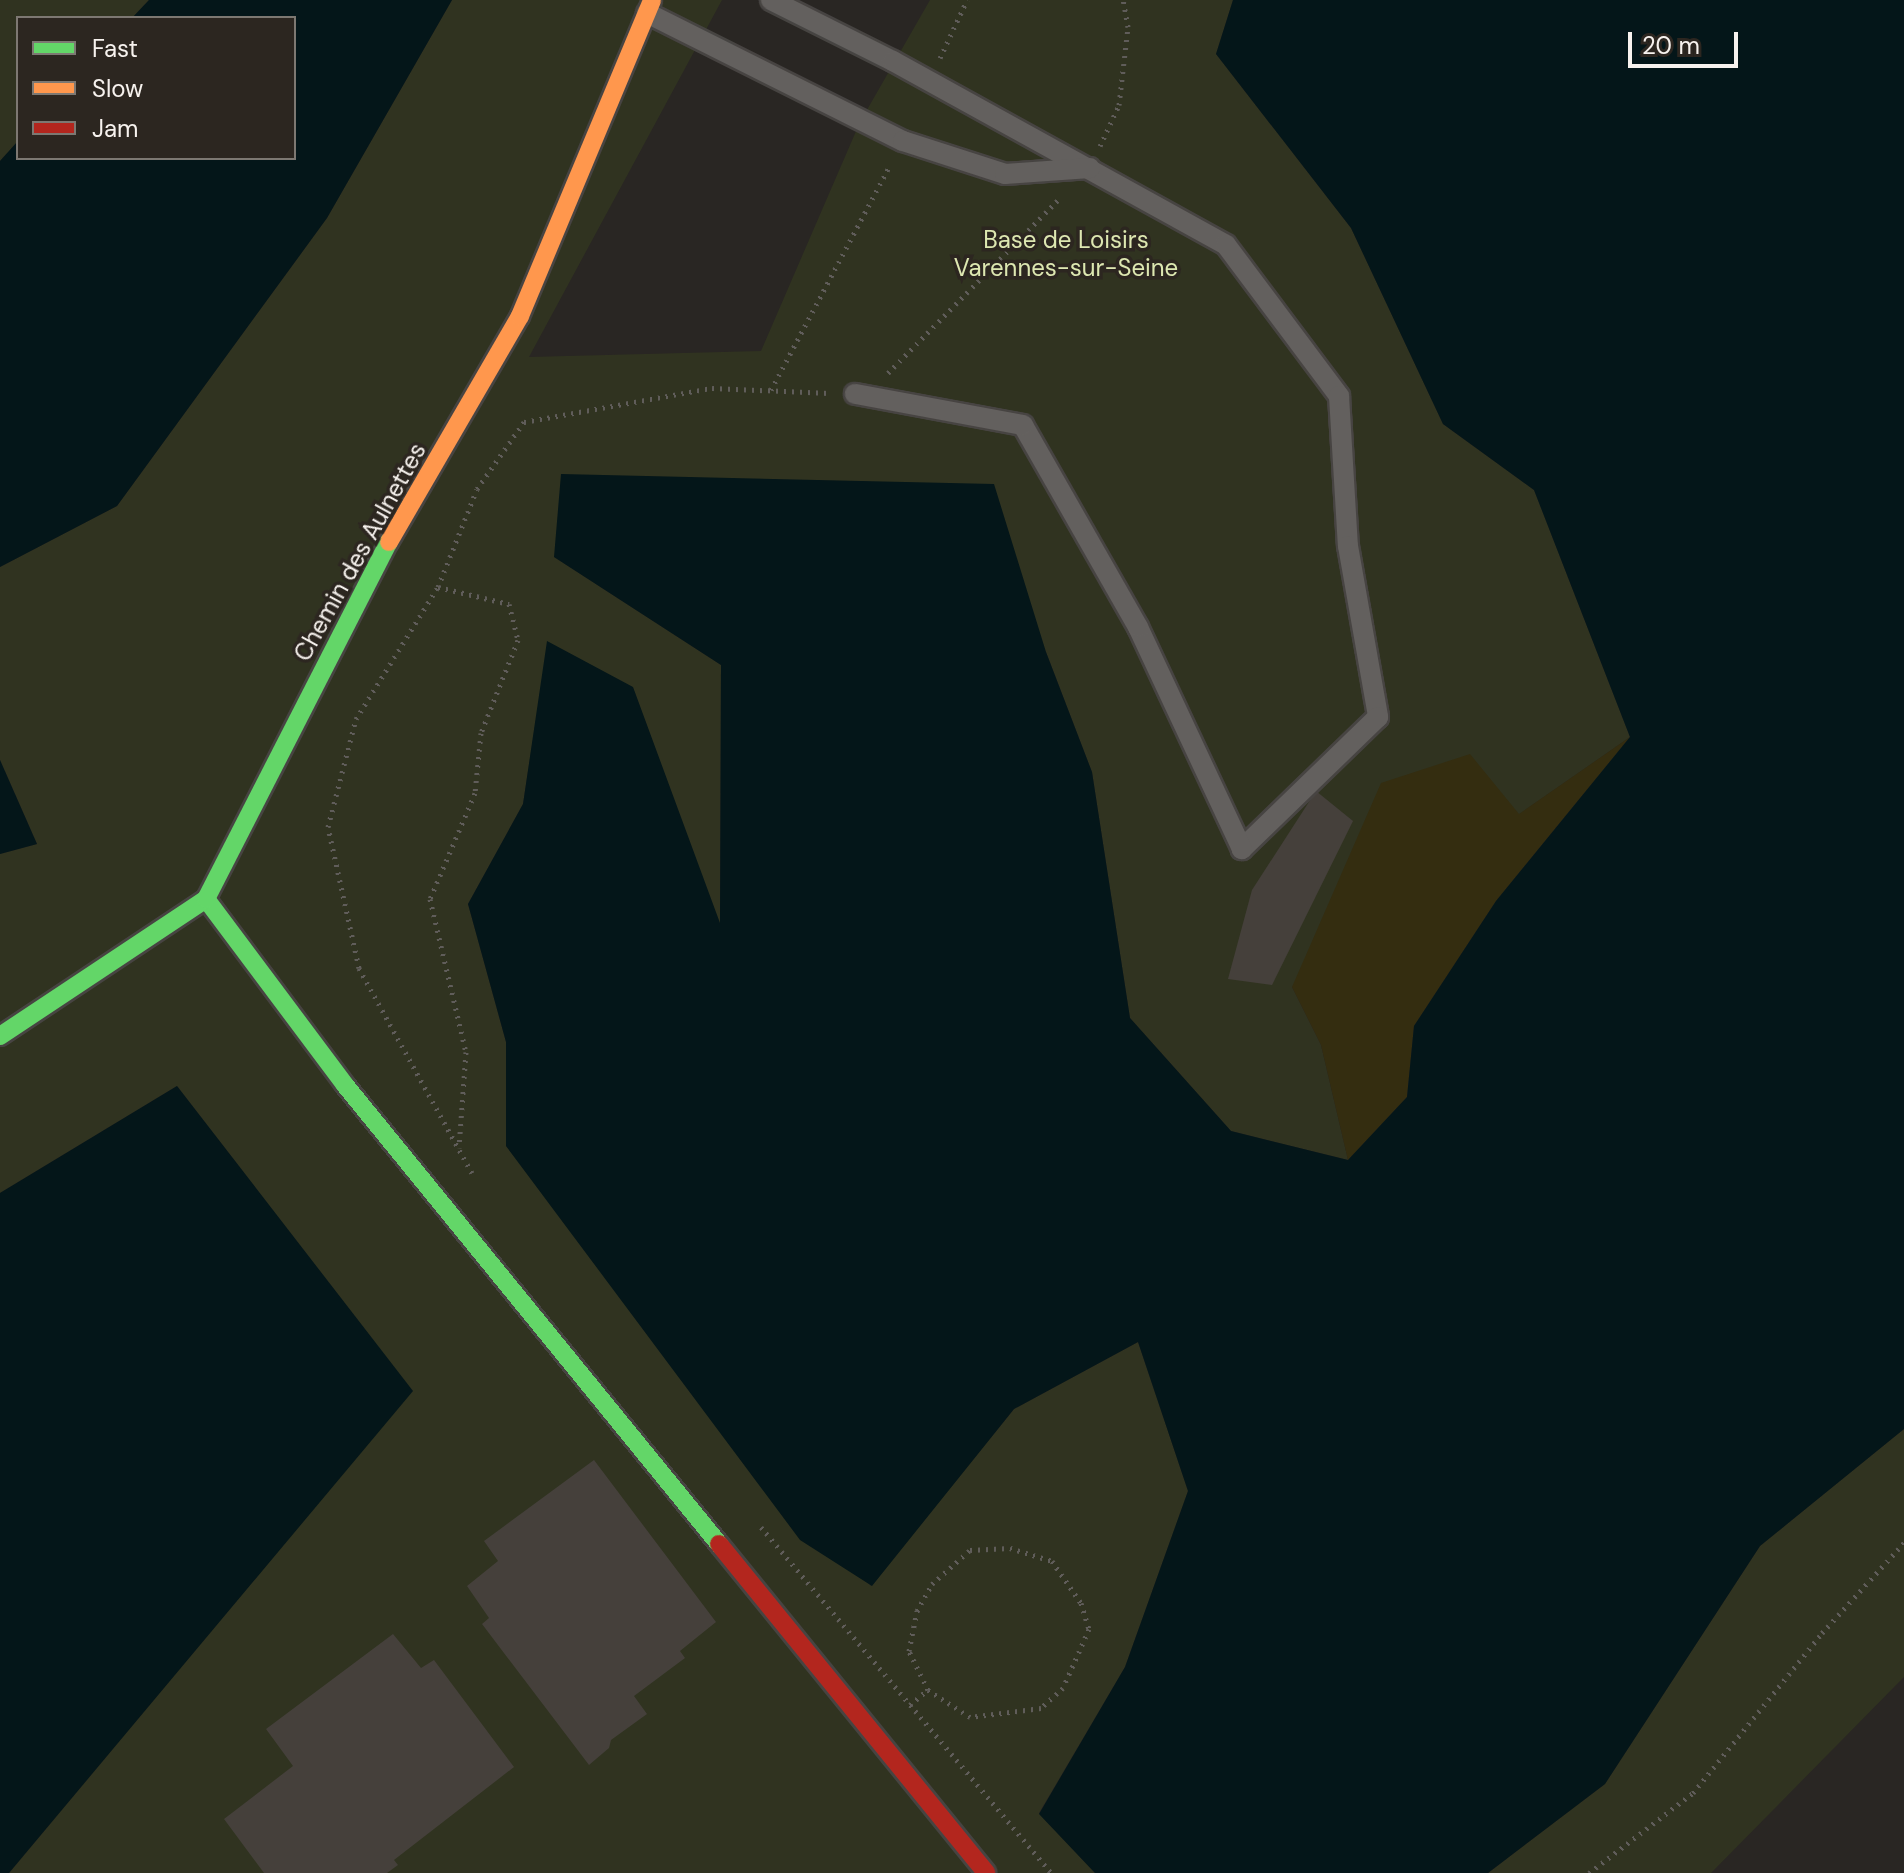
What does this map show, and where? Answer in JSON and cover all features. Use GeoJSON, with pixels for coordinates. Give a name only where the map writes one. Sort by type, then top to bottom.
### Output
{"type":"FeatureCollection","features":[{"type":"Feature","properties":{"kind":"street","name":"Chemin des Aulnettes"},"geometry":{"type":"LineString","coordinates":[[0,1036],[206,899],[380,557],[520,316],[650,6]]}},
{"type":"Feature","properties":{"kind":"street"},"geometry":{"type":"LineString","coordinates":[[206,899],[345,1085],[986,1873]]}},
{"type":"Feature","properties":{"kind":"lane"},"geometry":{"type":"LineString","coordinates":[[771,0],[1090,168],[1226,245],[1339,396],[1348,546],[1378,717],[1242,849],[1138,627],[1023,425],[855,394]]}},
{"type":"Feature","properties":{"kind":"lane"},"geometry":{"type":"LineString","coordinates":[[650,6],[903,141],[1005,174],[1090,168]]}},
{"type":"Feature","properties":{"kind":"path"},"geometry":{"type":"LineString","coordinates":[[930,82],[967,0]]}},
{"type":"Feature","properties":{"kind":"path"},"geometry":{"type":"LineString","coordinates":[[480,1187],[359,968],[328,827],[356,719],[438,587],[477,489],[524,422],[712,388],[855,394],[880,381],[1090,168],[1119,105],[1128,27],[1123,0]]}},
{"type":"Feature","properties":{"kind":"path"},"geometry":{"type":"LineString","coordinates":[[771,390],[903,141]]}},
{"type":"Feature","properties":{"kind":"path"},"geometry":{"type":"LineString","coordinates":[[438,587],[509,604],[518,640],[481,733],[475,793],[430,899],[466,1052],[459,1149]]}},
{"type":"Feature","properties":{"kind":"path"},"geometry":{"type":"LineString","coordinates":[[752,1517],[1051,1873]]}},
{"type":"Feature","properties":{"kind":"path"},"geometry":{"type":"LineString","coordinates":[[1589,1873],[1693,1793],[1822,1633],[1904,1543]]}},
{"type":"Feature","properties":{"kind":"path"},"geometry":{"type":"LineString","coordinates":[[1010,1548],[1052,1561],[1081,1603],[1089,1629],[1063,1688],[1041,1708],[970,1717],[928,1690],[909,1651],[917,1611],[946,1568],[978,1549],[1010,1548]]}},
{"type":"Feature","properties":{"kind":"path"},"geometry":{"type":"LineString","coordinates":[[910,1705],[928,1690]]}},
{"type":"Feature","properties":{"kind":"green space"},"geometry":{"type":"Polygon","coordinates":[[[0,0],[149,0],[134,16],[16,16],[16,143],[0,161],[0,0]]]}},
{"type":"Feature","properties":{"kind":"green space","name":"Base de Loisirs Varennes-sur-Seine"},"geometry":{"type":"Polygon","coordinates":[[[452,0],[722,0],[529,357],[761,351],[860,122],[930,0],[1233,0],[1216,54],[1351,228],[1443,424],[1534,490],[1630,737],[1518,815],[1292,987],[1321,1045],[1348,1160],[1231,1131],[1130,1018],[1092,772],[1046,652],[554,557],[721,665],[720,926],[633,688],[548,642],[523,804],[468,904],[506,1042],[506,1146],[871,1586],[1014,1409],[1138,1342],[1188,1491],[1125,1667],[1039,1813],[1095,1873],[9,1873],[412,1391],[177,1086],[0,1193],[0,854],[37,844],[0,760],[0,567],[117,506],[327,218],[452,0]]]}},
{"type":"Feature","properties":{"kind":"green space"},"geometry":{"type":"Polygon","coordinates":[[[1904,1429],[1904,1677],[1711,1873],[1488,1873],[1605,1784],[1760,1546],[1904,1429]]]}},
{"type":"Feature","properties":{"kind":"sand"},"geometry":{"type":"Polygon","coordinates":[[[1630,737],[1496,901],[1414,1026],[1407,1097],[1348,1160],[1321,1045],[1292,987],[1381,783],[1470,754],[1519,814],[1630,737]]]}},
{"type":"Feature","properties":{"kind":"shaded area"},"geometry":{"type":"Polygon","coordinates":[[[149,0],[452,0],[327,218],[117,506],[0,567],[0,161],[16,143],[16,160],[296,160],[296,16],[134,16],[149,0]]]}},
{"type":"Feature","properties":{"kind":"shaded area"},"geometry":{"type":"Polygon","coordinates":[[[1233,0],[1904,0],[1904,1429],[1760,1546],[1605,1784],[1488,1873],[1095,1873],[1039,1814],[1125,1667],[1188,1491],[1138,1342],[1014,1409],[872,1586],[800,1540],[506,1146],[506,1042],[468,904],[523,804],[547,641],[633,687],[720,923],[721,665],[554,557],[561,474],[994,484],[1046,652],[1092,772],[1130,1018],[1231,1131],[1348,1160],[1407,1097],[1414,1026],[1496,901],[1630,737],[1534,490],[1443,424],[1351,228],[1216,54],[1233,0]]]}},
{"type":"Feature","properties":{"kind":"shaded area"},"geometry":{"type":"Polygon","coordinates":[[[0,760],[37,844],[0,854],[0,760]]]}},
{"type":"Feature","properties":{"kind":"shaded area"},"geometry":{"type":"Polygon","coordinates":[[[177,1086],[413,1391],[9,1873],[0,1873],[0,1193],[177,1086]]]}},
{"type":"Feature","properties":{"kind":"building"},"geometry":{"type":"Polygon","coordinates":[[[1316,791],[1353,821],[1272,985],[1228,979],[1252,890],[1316,791]]]}},
{"type":"Feature","properties":{"kind":"building"},"geometry":{"type":"Polygon","coordinates":[[[594,1460],[716,1622],[680,1651],[685,1658],[634,1696],[647,1714],[611,1740],[609,1748],[589,1765],[482,1624],[489,1618],[467,1586],[498,1561],[484,1541],[594,1460]]]}},
{"type":"Feature","properties":{"kind":"building"},"geometry":{"type":"Polygon","coordinates":[[[393,1634],[421,1668],[434,1660],[514,1767],[394,1860],[398,1865],[387,1873],[264,1873],[224,1819],[293,1766],[266,1729],[393,1634]]]}},
{"type":"Feature","properties":{"kind":"traffic: fast"},"geometry":{"type":"LineString","coordinates":[[0,1036],[206,899],[389,542]]}},
{"type":"Feature","properties":{"kind":"traffic: fast"},"geometry":{"type":"LineString","coordinates":[[206,899],[345,1085],[719,1544]]}},
{"type":"Feature","properties":{"kind":"traffic: slow"},"geometry":{"type":"LineString","coordinates":[[389,542],[520,316],[652,0]]}},
{"type":"Feature","properties":{"kind":"traffic: jam"},"geometry":{"type":"LineString","coordinates":[[719,1544],[986,1873]]}}]}
